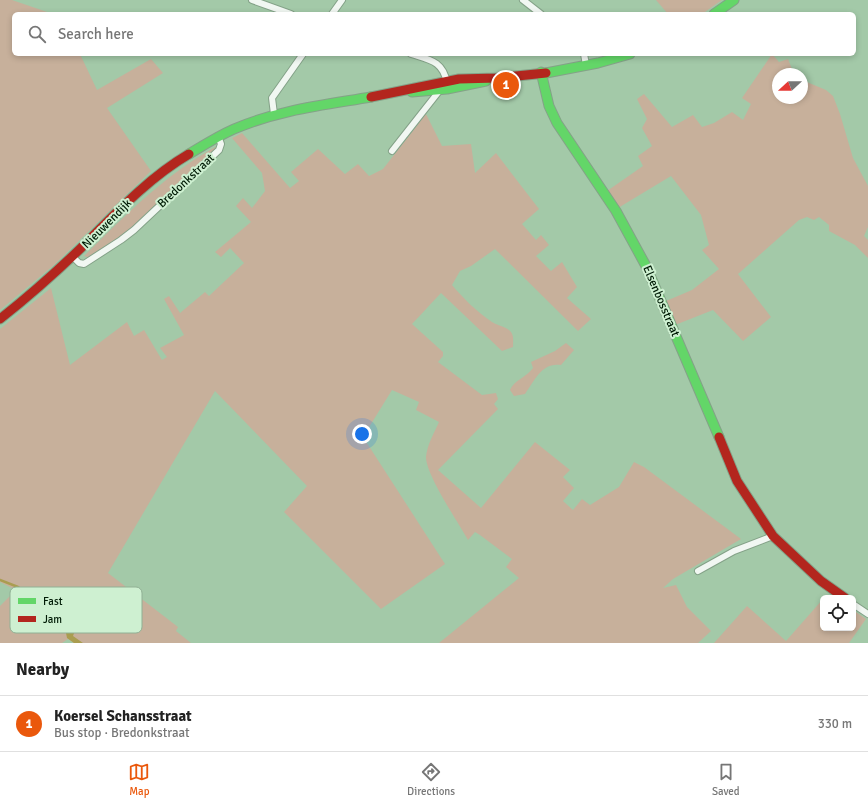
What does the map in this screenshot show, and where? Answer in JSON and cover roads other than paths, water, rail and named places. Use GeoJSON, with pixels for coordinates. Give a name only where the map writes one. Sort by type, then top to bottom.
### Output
{"type":"FeatureCollection","features":[{"type":"Feature","properties":{"kind":"street"},"geometry":{"type":"LineString","coordinates":[[252,0],[285,12]]}},
{"type":"Feature","properties":{"kind":"street"},"geometry":{"type":"LineString","coordinates":[[333,12],[342,0]]}},
{"type":"Feature","properties":{"kind":"street"},"geometry":{"type":"LineString","coordinates":[[523,0],[538,12]]}},
{"type":"Feature","properties":{"kind":"street"},"geometry":{"type":"LineString","coordinates":[[717,12],[734,0]]}},
{"type":"Feature","properties":{"kind":"street"},"geometry":{"type":"LineString","coordinates":[[274,114],[272,98],[302,56]]}},
{"type":"Feature","properties":{"kind":"street"},"geometry":{"type":"LineString","coordinates":[[392,151],[445,87],[443,70],[437,63],[417,56]]}},
{"type":"Feature","properties":{"kind":"street"},"geometry":{"type":"LineString","coordinates":[[584,56],[586,65]]}},
{"type":"Feature","properties":{"kind":"street"},"geometry":{"type":"LineString","coordinates":[[218,136],[274,114],[317,104],[475,84],[498,78],[586,65],[622,56]]}},
{"type":"Feature","properties":{"kind":"street","name":"Elsenbosstraat"},"geometry":{"type":"LineString","coordinates":[[541,72],[549,106],[557,123],[613,206],[640,252],[737,481],[773,536],[821,581],[841,595]]}},
{"type":"Feature","properties":{"kind":"street","name":"Nieuwendijk"},"geometry":{"type":"LineString","coordinates":[[0,319],[39,289],[148,184],[185,156],[218,136]]}},
{"type":"Feature","properties":{"kind":"street","name":"Bredonkstraat"},"geometry":{"type":"LineString","coordinates":[[73,257],[79,263],[84,264],[134,230],[219,150],[220,144],[218,136]]}},
{"type":"Feature","properties":{"kind":"street"},"geometry":{"type":"LineString","coordinates":[[698,571],[734,551],[773,536]]}},
{"type":"Feature","properties":{"kind":"street"},"geometry":{"type":"LineString","coordinates":[[856,606],[868,614]]}},
{"type":"Feature","properties":{"kind":"waterway"},"geometry":{"type":"LineString","coordinates":[[0,580],[18,587]]}},
{"type":"Feature","properties":{"kind":"place","name":"Koersel Schansstraat"},"geometry":{"type":"Point","coordinates":[506,85]}}]}
